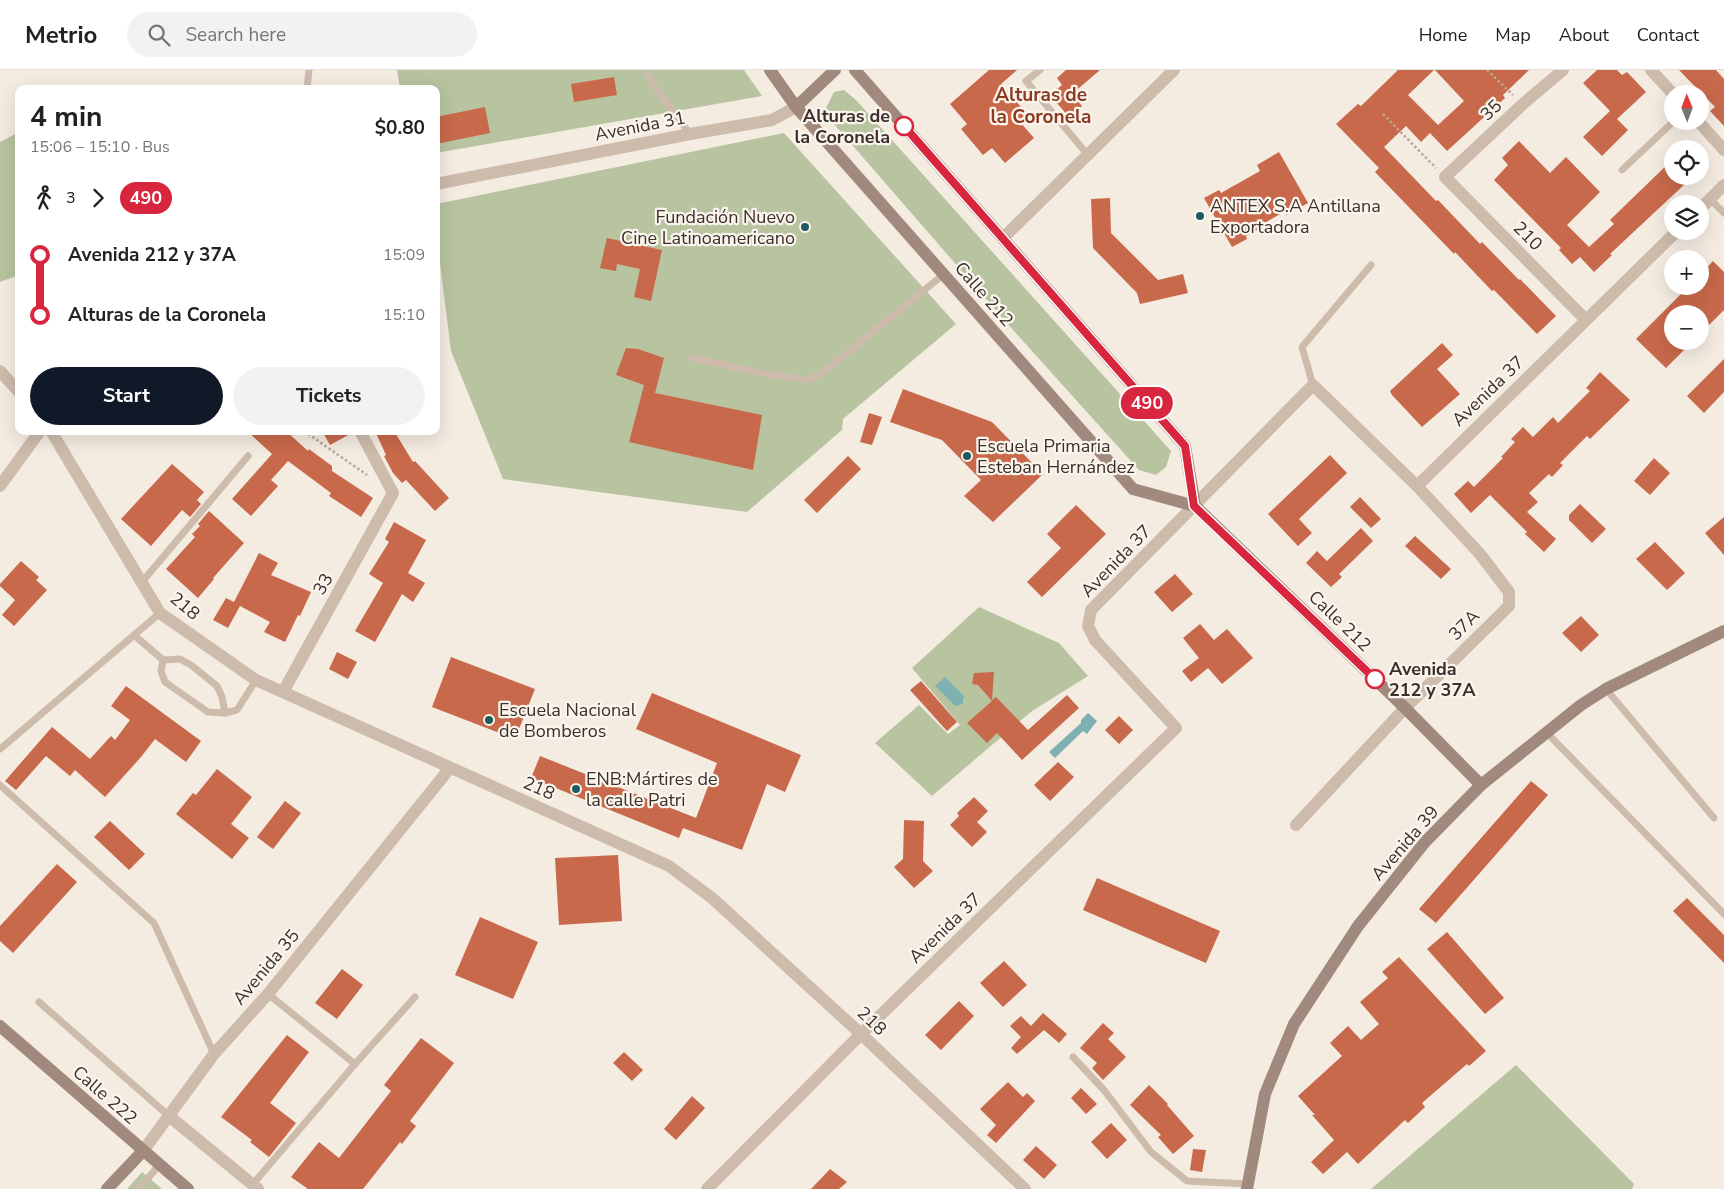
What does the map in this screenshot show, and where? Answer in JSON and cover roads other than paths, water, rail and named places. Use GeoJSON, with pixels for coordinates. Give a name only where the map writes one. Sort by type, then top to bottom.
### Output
{"type":"FeatureCollection","features":[{"type":"Feature","properties":{"kind":"street","name":"Calle 212"},"geometry":{"type":"LineString","coordinates":[[770,70],[796,107],[1133,489],[1194,506],[1405,708],[1480,785]]}},
{"type":"Feature","properties":{"kind":"street","name":"Avenida 31"},"geometry":{"type":"LineString","coordinates":[[440,183],[690,134],[772,120],[796,107],[835,70]]}},
{"type":"Feature","properties":{"kind":"street"},"geometry":{"type":"LineString","coordinates":[[855,70],[1185,446],[1194,506]]}},
{"type":"Feature","properties":{"kind":"street"},"geometry":{"type":"LineString","coordinates":[[1002,238],[1174,70]]}},
{"type":"Feature","properties":{"kind":"street","name":"35"},"geometry":{"type":"LineString","coordinates":[[1445,177],[1523,104],[1563,70]]}},
{"type":"Feature","properties":{"kind":"street"},"geometry":{"type":"LineString","coordinates":[[1651,70],[1665,85]]}},
{"type":"Feature","properties":{"kind":"street"},"geometry":{"type":"LineString","coordinates":[[1706,130],[1724,150]]}},
{"type":"Feature","properties":{"kind":"street","name":"210"},"geometry":{"type":"LineString","coordinates":[[1445,177],[1586,320]]}},
{"type":"Feature","properties":{"kind":"street"},"geometry":{"type":"LineString","coordinates":[[1710,199],[1724,185]]}},
{"type":"Feature","properties":{"kind":"street","name":"Avenida 37"},"geometry":{"type":"LineString","coordinates":[[1416,486],[1668,240]]}},
{"type":"Feature","properties":{"kind":"street"},"geometry":{"type":"LineString","coordinates":[[0,371],[15,388]]}},
{"type":"Feature","properties":{"kind":"street"},"geometry":{"type":"LineString","coordinates":[[1313,385],[1416,486]]}},
{"type":"Feature","properties":{"kind":"street","name":"Avenida 37"},"geometry":{"type":"LineString","coordinates":[[707,1189],[861,1034],[1176,728],[1095,640],[1088,626],[1091,610],[1313,385]]}},
{"type":"Feature","properties":{"kind":"street"},"geometry":{"type":"LineString","coordinates":[[0,486],[37,435]]}},
{"type":"Feature","properties":{"kind":"street","name":"218"},"geometry":{"type":"LineString","coordinates":[[53,435],[160,613],[256,680],[669,866],[712,898],[861,1034],[1025,1189]]}},
{"type":"Feature","properties":{"kind":"street","name":"33"},"geometry":{"type":"LineString","coordinates":[[283,692],[393,493],[362,435]]}},
{"type":"Feature","properties":{"kind":"street","name":"37A"},"geometry":{"type":"LineString","coordinates":[[1296,825],[1405,708],[1509,606],[1509,592],[1480,554],[1416,486]]}},
{"type":"Feature","properties":{"kind":"street","name":"Avenida 39"},"geometry":{"type":"LineString","coordinates":[[1247,1186],[1265,1094],[1294,1024],[1358,926],[1425,842],[1480,785],[1581,705],[1606,690],[1724,631]]}},
{"type":"Feature","properties":{"kind":"street","name":"Avenida 35"},"geometry":{"type":"LineString","coordinates":[[107,1189],[143,1151],[214,1054],[268,994],[450,768]]}},
{"type":"Feature","properties":{"kind":"street","name":"Calle 222"},"geometry":{"type":"LineString","coordinates":[[0,1026],[188,1189]]}},
{"type":"Feature","properties":{"kind":"street"},"geometry":{"type":"LineString","coordinates":[[169,1116],[256,1187]]}},
{"type":"Feature","properties":{"kind":"lane"},"geometry":{"type":"LineString","coordinates":[[307,85],[309,70]]}},
{"type":"Feature","properties":{"kind":"lane"},"geometry":{"type":"LineString","coordinates":[[645,70],[655,87],[690,134]]}},
{"type":"Feature","properties":{"kind":"lane"},"geometry":{"type":"LineString","coordinates":[[1040,70],[1026,82],[1087,154]]}},
{"type":"Feature","properties":{"kind":"lane"},"geometry":{"type":"LineString","coordinates":[[1622,170],[1664,130]]}},
{"type":"Feature","properties":{"kind":"lane"},"geometry":{"type":"LineString","coordinates":[[1710,199],[1724,213]]}},
{"type":"Feature","properties":{"kind":"lane"},"geometry":{"type":"LineString","coordinates":[[1313,385],[1302,347],[1371,265]]}},
{"type":"Feature","properties":{"kind":"lane"},"geometry":{"type":"LineString","coordinates":[[692,358],[766,374],[808,380],[826,370],[944,274]]}},
{"type":"Feature","properties":{"kind":"lane"},"geometry":{"type":"LineString","coordinates":[[142,582],[248,456]]}},
{"type":"Feature","properties":{"kind":"lane"},"geometry":{"type":"LineString","coordinates":[[0,749],[160,613]]}},
{"type":"Feature","properties":{"kind":"lane"},"geometry":{"type":"LineString","coordinates":[[134,635],[163,660],[180,659],[191,665],[217,686],[222,697],[225,713]]}},
{"type":"Feature","properties":{"kind":"lane"},"geometry":{"type":"LineString","coordinates":[[163,660],[161,671],[165,682],[208,712],[225,713],[237,710],[256,680]]}},
{"type":"Feature","properties":{"kind":"lane"},"geometry":{"type":"LineString","coordinates":[[1606,690],[1714,818]]}},
{"type":"Feature","properties":{"kind":"lane"},"geometry":{"type":"LineString","coordinates":[[1546,732],[1724,914]]}},
{"type":"Feature","properties":{"kind":"lane"},"geometry":{"type":"LineString","coordinates":[[0,785],[154,923],[214,1054]]}},
{"type":"Feature","properties":{"kind":"lane"},"geometry":{"type":"LineString","coordinates":[[268,994],[355,1064]]}},
{"type":"Feature","properties":{"kind":"lane"},"geometry":{"type":"LineString","coordinates":[[256,1187],[355,1064],[415,997]]}},
{"type":"Feature","properties":{"kind":"lane"},"geometry":{"type":"LineString","coordinates":[[39,1002],[169,1116]]}},
{"type":"Feature","properties":{"kind":"lane"},"geometry":{"type":"LineString","coordinates":[[1073,1057],[1104,1090],[1151,1152],[1187,1181],[1247,1186]]}},
{"type":"Feature","properties":{"kind":"lane"},"geometry":{"type":"LineString","coordinates":[[139,1189],[159,1165]]}},
{"type":"Feature","properties":{"kind":"water"},"geometry":{"type":"Polygon","coordinates":[[[945,677],[965,697],[963,704],[955,706],[935,686],[945,677]]]}},
{"type":"Feature","properties":{"kind":"water"},"geometry":{"type":"Polygon","coordinates":[[[1088,713],[1097,721],[1087,734],[1083,731],[1055,758],[1049,752],[1081,723],[1081,720],[1088,713]]]}},
{"type":"Feature","properties":{"kind":"place","name":"Alturas de la Coronela"},"geometry":{"type":"Point","coordinates":[904,126]}},
{"type":"Feature","properties":{"kind":"place","name":"ANTEX S.A Antillana Exportadora"},"geometry":{"type":"Point","coordinates":[1200,216]}},
{"type":"Feature","properties":{"kind":"place","name":"Fundación Nuevo Cine Latinoamericano"},"geometry":{"type":"Point","coordinates":[805,227]}},
{"type":"Feature","properties":{"kind":"place","name":"Escuela Primaria Esteban Hernández"},"geometry":{"type":"Point","coordinates":[967,456]}},
{"type":"Feature","properties":{"kind":"place","name":"Avenida 212 y 37A"},"geometry":{"type":"Point","coordinates":[1375,679]}},
{"type":"Feature","properties":{"kind":"place","name":"Escuela Nacional de Bomberos"},"geometry":{"type":"Point","coordinates":[489,720]}},
{"type":"Feature","properties":{"kind":"place","name":"ENB:Mártires de la calle Patri"},"geometry":{"type":"Point","coordinates":[576,789]}},
{"type":"Feature","properties":{"kind":"district","name":"Alturas de la Coronela"},"geometry":{"type":"Point","coordinates":[1041,106]}}]}
